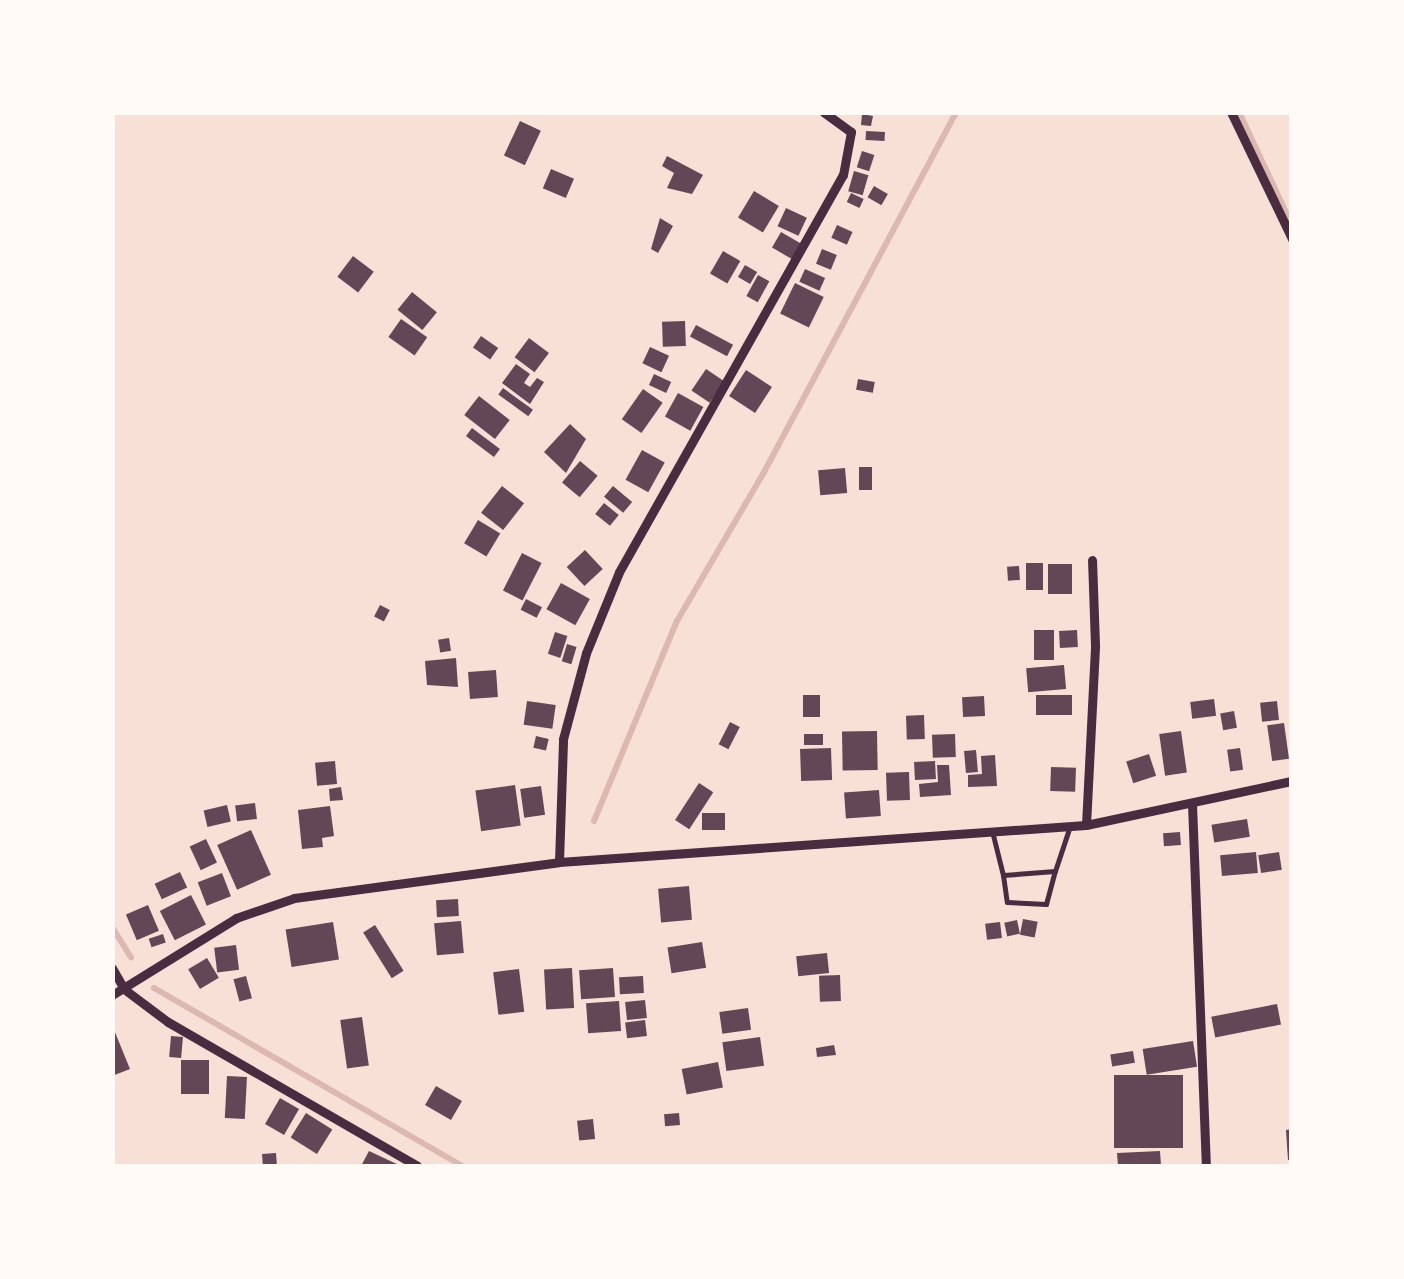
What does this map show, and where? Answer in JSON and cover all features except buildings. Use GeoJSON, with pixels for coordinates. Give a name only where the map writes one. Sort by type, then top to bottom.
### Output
{"type":"FeatureCollection","features":[{"type":"Feature","properties":{"kind":"street"},"geometry":{"type":"LineString","coordinates":[[559,862],[563,739],[586,653],[618,572],[843,175],[852,132],[823,112]]}},
{"type":"Feature","properties":{"kind":"street"},"geometry":{"type":"LineString","coordinates":[[1231,112],[1292,240]]}},
{"type":"Feature","properties":{"kind":"street"},"geometry":{"type":"LineString","coordinates":[[1086,824],[1095,646],[1092,560]]}},
{"type":"Feature","properties":{"kind":"street"},"geometry":{"type":"LineString","coordinates":[[112,996],[236,918],[294,898],[559,862],[1070,826],[1292,781]]}},
{"type":"Feature","properties":{"kind":"street"},"geometry":{"type":"LineString","coordinates":[[1192,804],[1202,924],[1206,1166]]}},
{"type":"Feature","properties":{"kind":"street"},"geometry":{"type":"LineString","coordinates":[[112,968],[124,988],[168,1022],[417,1166]]}},
{"type":"Feature","properties":{"kind":"lane"},"geometry":{"type":"LineString","coordinates":[[992,831],[1007,902],[1046,904],[1070,826]]}},
{"type":"Feature","properties":{"kind":"lane"},"geometry":{"type":"LineString","coordinates":[[1003,875],[1056,871]]}},
{"type":"Feature","properties":{"kind":"waterway"},"geometry":{"type":"LineString","coordinates":[[594,821],[677,621],[763,474],[956,112]]}},
{"type":"Feature","properties":{"kind":"waterway"},"geometry":{"type":"LineString","coordinates":[[1239,112],[1292,225]]}},
{"type":"Feature","properties":{"kind":"waterway"},"geometry":{"type":"LineString","coordinates":[[112,927],[131,958]]}},
{"type":"Feature","properties":{"kind":"waterway"},"geometry":{"type":"LineString","coordinates":[[154,988],[462,1166]]}}]}
